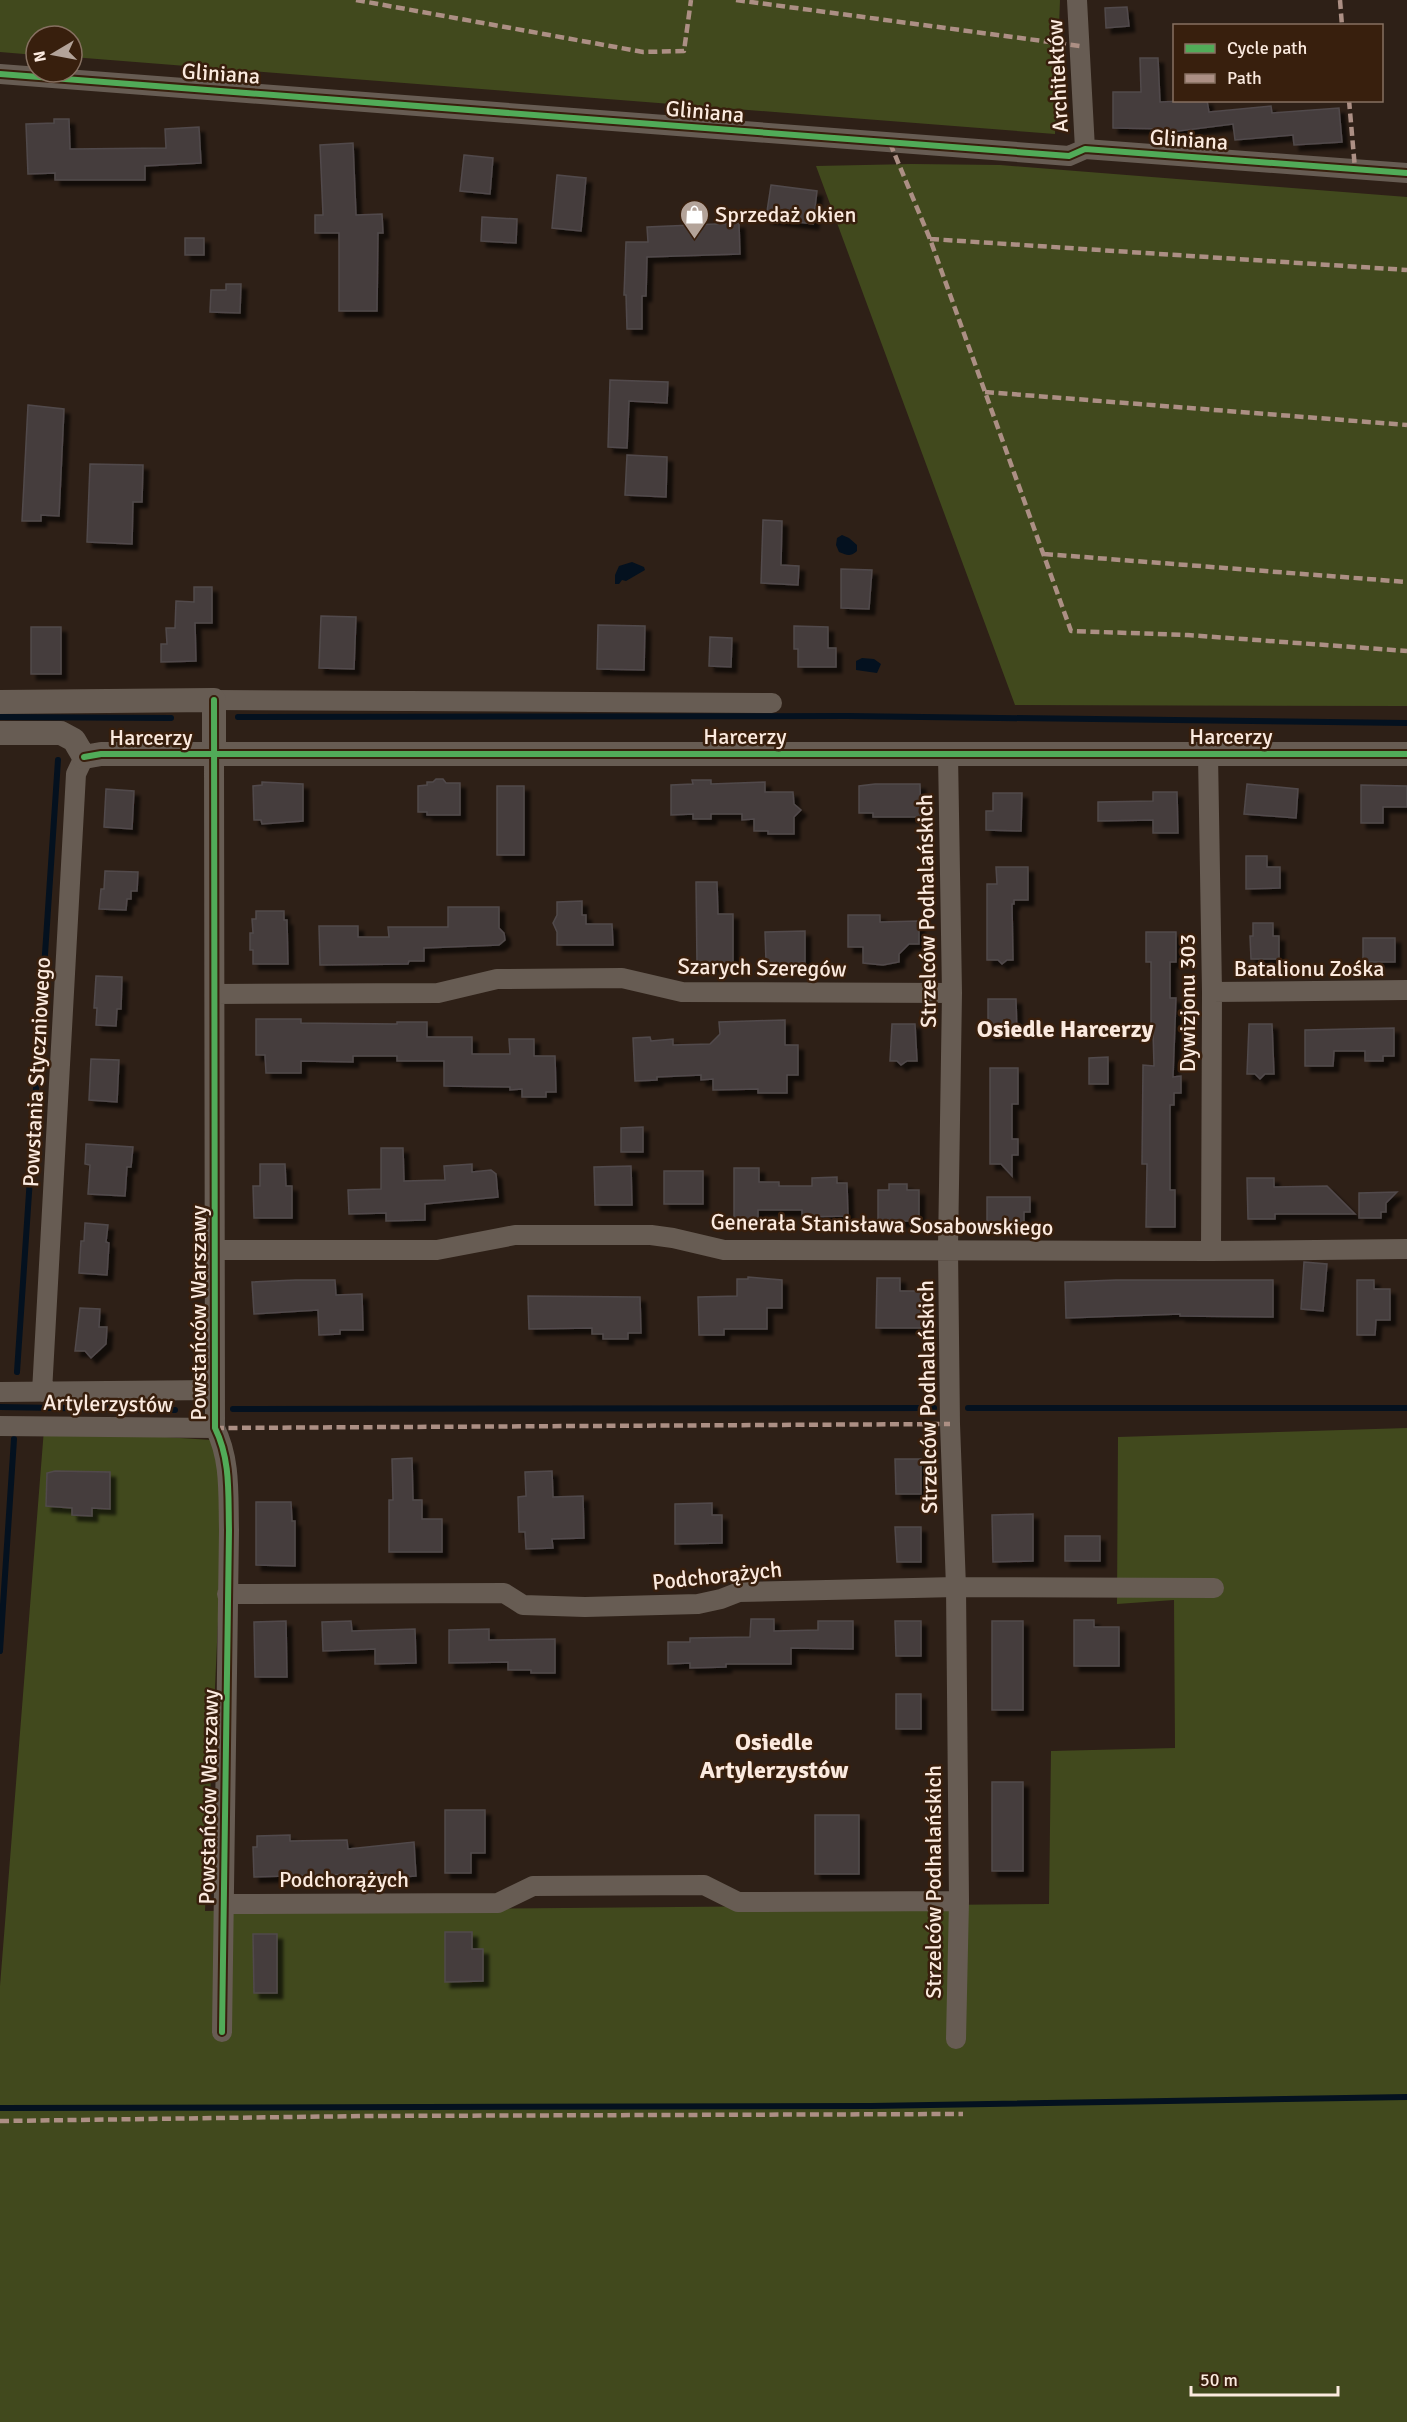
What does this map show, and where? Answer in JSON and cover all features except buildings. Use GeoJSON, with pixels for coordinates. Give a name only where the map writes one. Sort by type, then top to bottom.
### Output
{"type":"FeatureCollection","features":[{"type":"Feature","properties":{"kind":"street","name":"Architektów"},"geometry":{"type":"LineString","coordinates":[[1077,0],[1085,150]]}},
{"type":"Feature","properties":{"kind":"street","name":"Gliniana"},"geometry":{"type":"LineString","coordinates":[[0,74],[1035,154],[1069,156],[1085,150],[1407,173]]}},
{"type":"Feature","properties":{"kind":"street","name":"Harcerzy"},"geometry":{"type":"LineString","coordinates":[[0,702],[214,700],[772,703]]}},
{"type":"Feature","properties":{"kind":"street","name":"Powstańców Warszawy"},"geometry":{"type":"LineString","coordinates":[[214,700],[215,1428],[222,1441],[228,1469],[222,2032]]}},
{"type":"Feature","properties":{"kind":"street","name":"Harcerzy"},"geometry":{"type":"LineString","coordinates":[[0,733],[62,733],[74,740],[84,757],[101,754],[1407,754]]}},
{"type":"Feature","properties":{"kind":"street","name":"Strzelców Podhalańskich"},"geometry":{"type":"LineString","coordinates":[[948,754],[952,993],[948,1249],[950,1424],[956,1587],[959,1901],[956,2039]]}},
{"type":"Feature","properties":{"kind":"street","name":"Dywizjonu 303"},"geometry":{"type":"LineString","coordinates":[[1208,754],[1212,992],[1211,1251]]}},
{"type":"Feature","properties":{"kind":"street","name":"Powstania Styczniowego"},"geometry":{"type":"LineString","coordinates":[[42,1392],[76,774],[84,757]]}},
{"type":"Feature","properties":{"kind":"street","name":"Szarych Szeregów"},"geometry":{"type":"LineString","coordinates":[[214,994],[438,993],[497,979],[622,978],[682,992],[952,993]]}},
{"type":"Feature","properties":{"kind":"street","name":"Batalionu Zośka"},"geometry":{"type":"LineString","coordinates":[[1212,992],[1407,990]]}},
{"type":"Feature","properties":{"kind":"street","name":"Generała Stanisława Sosabowskiego"},"geometry":{"type":"LineString","coordinates":[[215,1250],[437,1250],[515,1235],[651,1235],[724,1250],[1407,1249]]}},
{"type":"Feature","properties":{"kind":"street","name":"Artylerzystów"},"geometry":{"type":"LineString","coordinates":[[0,1392],[215,1390]]}},
{"type":"Feature","properties":{"kind":"street","name":"Artylerzystów"},"geometry":{"type":"LineString","coordinates":[[0,1426],[215,1428]]}},
{"type":"Feature","properties":{"kind":"street","name":"Podchorążych"},"geometry":{"type":"LineString","coordinates":[[227,1593],[504,1593],[523,1605],[616,1607],[698,1604],[722,1599],[739,1592],[956,1587],[1214,1588]]}},
{"type":"Feature","properties":{"kind":"street","name":"Podchorążych"},"geometry":{"type":"LineString","coordinates":[[225,1904],[498,1903],[532,1886],[692,1885],[704,1885],[738,1902],[959,1901]]}},
{"type":"Feature","properties":{"kind":"green space"},"geometry":{"type":"Polygon","coordinates":[[[0,0],[1060,0],[1055,134],[84,58],[84,24],[24,24],[24,54],[0,52],[0,0]]]}},
{"type":"Feature","properties":{"kind":"green space"},"geometry":{"type":"Polygon","coordinates":[[[1000,165],[1407,197],[1407,706],[1015,705],[816,166],[1000,165]]]}},
{"type":"Feature","properties":{"kind":"green space"},"geometry":{"type":"Polygon","coordinates":[[[1407,1428],[1407,2422],[0,2422],[0,1986],[44,1429],[226,1441],[205,1911],[1049,1904],[1051,1751],[1175,1748],[1174,1600],[1117,1604],[1118,1437],[1407,1428]]]}},
{"type":"Feature","properties":{"kind":"water"},"geometry":{"type":"Polygon","coordinates":[[[842,535],[857,545],[855,553],[848,555],[839,552],[836,545],[837,538],[842,535]]]}},
{"type":"Feature","properties":{"kind":"water"},"geometry":{"type":"Polygon","coordinates":[[[632,562],[644,567],[645,570],[626,581],[622,580],[619,584],[615,584],[615,575],[619,566],[632,562]]]}},
{"type":"Feature","properties":{"kind":"water"},"geometry":{"type":"Polygon","coordinates":[[[862,658],[874,659],[881,664],[877,673],[856,670],[856,661],[862,658]]]}},
{"type":"Feature","properties":{"kind":"waterway"},"geometry":{"type":"LineString","coordinates":[[238,717],[847,716],[1407,723]]}},
{"type":"Feature","properties":{"kind":"waterway"},"geometry":{"type":"LineString","coordinates":[[0,717],[171,718]]}},
{"type":"Feature","properties":{"kind":"waterway"},"geometry":{"type":"LineString","coordinates":[[17,1372],[58,760]]}},
{"type":"Feature","properties":{"kind":"waterway"},"geometry":{"type":"LineString","coordinates":[[0,1407],[175,1410]]}},
{"type":"Feature","properties":{"kind":"waterway"},"geometry":{"type":"LineString","coordinates":[[233,1409],[934,1408]]}},
{"type":"Feature","properties":{"kind":"waterway"},"geometry":{"type":"LineString","coordinates":[[968,1408],[1407,1408]]}},
{"type":"Feature","properties":{"kind":"waterway"},"geometry":{"type":"LineString","coordinates":[[0,1651],[14,1439]]}},
{"type":"Feature","properties":{"kind":"waterway"},"geometry":{"type":"LineString","coordinates":[[0,2108],[871,2106],[1407,2097]]}},
{"type":"Feature","properties":{"kind":"marked path"},"geometry":{"type":"LineString","coordinates":[[356,0],[643,52],[684,51],[691,0]]}},
{"type":"Feature","properties":{"kind":"marked path"},"geometry":{"type":"LineString","coordinates":[[736,0],[1080,46]]}},
{"type":"Feature","properties":{"kind":"marked path"},"geometry":{"type":"LineString","coordinates":[[1340,0],[1342,24]]}},
{"type":"Feature","properties":{"kind":"marked path"},"geometry":{"type":"LineString","coordinates":[[1349,102],[1355,169]]}},
{"type":"Feature","properties":{"kind":"marked path"},"geometry":{"type":"LineString","coordinates":[[890,143],[930,239],[1071,631],[1188,635],[1407,651]]}},
{"type":"Feature","properties":{"kind":"marked path"},"geometry":{"type":"LineString","coordinates":[[930,239],[1407,270]]}},
{"type":"Feature","properties":{"kind":"marked path"},"geometry":{"type":"LineString","coordinates":[[985,392],[1407,425]]}},
{"type":"Feature","properties":{"kind":"marked path"},"geometry":{"type":"LineString","coordinates":[[1044,554],[1407,582]]}},
{"type":"Feature","properties":{"kind":"marked path"},"geometry":{"type":"LineString","coordinates":[[215,1428],[950,1424]]}},
{"type":"Feature","properties":{"kind":"marked path"},"geometry":{"type":"LineString","coordinates":[[0,2121],[365,2116],[963,2114]]}},
{"type":"Feature","properties":{"kind":"cycle path"},"geometry":{"type":"LineString","coordinates":[[0,74],[1069,156],[1085,149],[1407,173]]}},
{"type":"Feature","properties":{"kind":"cycle path"},"geometry":{"type":"LineString","coordinates":[[214,700],[215,1428],[226,1465],[229,1530],[222,2032]]}},
{"type":"Feature","properties":{"kind":"cycle path"},"geometry":{"type":"LineString","coordinates":[[84,757],[101,754],[1407,754]]}},
{"type":"Feature","properties":{"kind":"place","name":"Sprzedaż okien"},"geometry":{"type":"Point","coordinates":[694,240]}},
{"type":"Feature","properties":{"kind":"district","name":"Osiedle Harcerzy"},"geometry":{"type":"Point","coordinates":[1065,1029]}},
{"type":"Feature","properties":{"kind":"district","name":"Osiedle Artylerzystów"},"geometry":{"type":"Point","coordinates":[774,1756]}}]}
